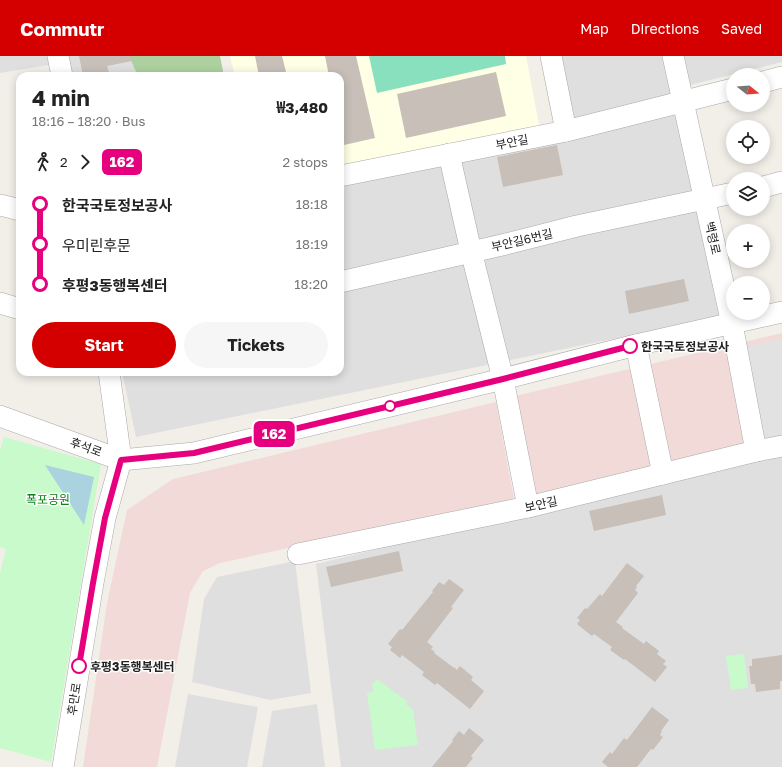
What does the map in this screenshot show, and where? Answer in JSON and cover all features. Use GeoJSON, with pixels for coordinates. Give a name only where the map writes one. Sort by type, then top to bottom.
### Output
{"type":"FeatureCollection","features":[{"type":"Feature","properties":{"kind":"street"},"geometry":{"type":"LineString","coordinates":[[58,56],[61,72]]}},
{"type":"Feature","properties":{"kind":"street"},"geometry":{"type":"LineString","coordinates":[[551,56],[566,131]]}},
{"type":"Feature","properties":{"kind":"street","name":"백령로"},"geometry":{"type":"LineString","coordinates":[[673,56],[732,324],[756,451]]}},
{"type":"Feature","properties":{"kind":"street"},"geometry":{"type":"LineString","coordinates":[[770,80],[782,77]]}},
{"type":"Feature","properties":{"kind":"street"},"geometry":{"type":"LineString","coordinates":[[683,101],[726,91]]}},
{"type":"Feature","properties":{"kind":"street","name":"부안길"},"geometry":{"type":"LineString","coordinates":[[344,175],[566,131],[683,101]]}},
{"type":"Feature","properties":{"kind":"street"},"geometry":{"type":"LineString","coordinates":[[449,154],[471,251],[503,379],[528,507]]}},
{"type":"Feature","properties":{"kind":"street"},"geometry":{"type":"LineString","coordinates":[[770,185],[782,182]]}},
{"type":"Feature","properties":{"kind":"street"},"geometry":{"type":"LineString","coordinates":[[704,200],[726,195]]}},
{"type":"Feature","properties":{"kind":"street","name":"부안길6번길"},"geometry":{"type":"LineString","coordinates":[[344,281],[502,245],[577,226],[704,200]]}},
{"type":"Feature","properties":{"kind":"street"},"geometry":{"type":"LineString","coordinates":[[0,204],[16,209]]}},
{"type":"Feature","properties":{"kind":"street"},"geometry":{"type":"LineString","coordinates":[[0,303],[16,308]]}},
{"type":"Feature","properties":{"kind":"street","name":"후석로"},"geometry":{"type":"LineString","coordinates":[[0,416],[121,460],[194,453],[503,379],[636,345],[782,312]]}},
{"type":"Feature","properties":{"kind":"street"},"geometry":{"type":"LineString","coordinates":[[636,345],[662,474]]}},
{"type":"Feature","properties":{"kind":"street","name":"후만로"},"geometry":{"type":"LineString","coordinates":[[63,767],[105,518],[121,460],[110,376]]}},
{"type":"Feature","properties":{"kind":"street","name":"보안길"},"geometry":{"type":"LineString","coordinates":[[298,554],[528,507],[756,451],[782,446]]}},
{"type":"Feature","properties":{"kind":"shaded area"},"geometry":{"type":"Polygon","coordinates":[[[0,56],[136,56],[139,72],[52,72],[49,65],[0,73],[0,56]]]}},
{"type":"Feature","properties":{"kind":"shaded area"},"geometry":{"type":"Polygon","coordinates":[[[230,56],[526,56],[541,135],[344,170],[344,72],[234,72],[230,56]]]}},
{"type":"Feature","properties":{"kind":"shaded area"},"geometry":{"type":"Polygon","coordinates":[[[558,56],[667,56],[720,317],[136,437],[123,376],[344,376],[344,182],[573,135],[558,56]]]}},
{"type":"Feature","properties":{"kind":"shaded area"},"geometry":{"type":"Polygon","coordinates":[[[684,56],[782,56],[782,62],[758,68],[726,68],[726,76],[690,85],[684,56]]]}},
{"type":"Feature","properties":{"kind":"shaded area"},"geometry":{"type":"Polygon","coordinates":[[[782,333],[782,441],[536,496],[515,396],[782,333]]]}},
{"type":"Feature","properties":{"kind":"shaded area"},"geometry":{"type":"Polygon","coordinates":[[[782,339],[782,437],[763,441],[743,347],[782,339]]]}},
{"type":"Feature","properties":{"kind":"shaded area"},"geometry":{"type":"Polygon","coordinates":[[[496,402],[514,499],[220,563],[203,571],[190,593],[157,767],[83,767],[107,603],[127,510],[173,479],[496,402]]]}},
{"type":"Feature","properties":{"kind":"shaded area"},"geometry":{"type":"Polygon","coordinates":[[[782,452],[782,767],[341,767],[316,564],[782,452]]]}},
{"type":"Feature","properties":{"kind":"shaded area"},"geometry":{"type":"Polygon","coordinates":[[[295,561],[311,693],[270,700],[192,682],[204,599],[217,577],[295,561]]]}},
{"type":"Feature","properties":{"kind":"shaded area"},"geometry":{"type":"Polygon","coordinates":[[[188,694],[258,707],[247,767],[175,767],[188,694]]]}},
{"type":"Feature","properties":{"kind":"shaded area"},"geometry":{"type":"Polygon","coordinates":[[[317,704],[325,767],[262,767],[272,711],[317,704]]]}},
{"type":"Feature","properties":{"kind":"green space"},"geometry":{"type":"Polygon","coordinates":[[[129,56],[220,56],[223,72],[136,72],[129,56]]]}},
{"type":"Feature","properties":{"kind":"green space"},"geometry":{"type":"Polygon","coordinates":[[[369,56],[505,56],[506,64],[377,93],[369,56]]]}},
{"type":"Feature","properties":{"kind":"green space","name":"폭포공원"},"geometry":{"type":"Polygon","coordinates":[[[4,437],[101,464],[51,762],[0,748],[0,573],[6,549],[0,547],[0,451],[4,437]]]}},
{"type":"Feature","properties":{"kind":"green space"},"geometry":{"type":"Polygon","coordinates":[[[744,654],[748,688],[731,690],[726,656],[744,654]]]}},
{"type":"Feature","properties":{"kind":"green space"},"geometry":{"type":"Polygon","coordinates":[[[377,679],[408,702],[406,704],[413,710],[418,745],[375,750],[367,693],[373,692],[372,685],[377,679]]]}},
{"type":"Feature","properties":{"kind":"water"},"geometry":{"type":"Polygon","coordinates":[[[45,465],[94,477],[84,525],[45,465]]]}},
{"type":"Feature","properties":{"kind":"building"},"geometry":{"type":"Polygon","coordinates":[[[79,56],[131,56],[132,61],[107,66],[109,72],[82,72],[79,56]]]}},
{"type":"Feature","properties":{"kind":"building"},"geometry":{"type":"Polygon","coordinates":[[[255,56],[282,56],[286,72],[258,72],[255,56]]]}},
{"type":"Feature","properties":{"kind":"building"},"geometry":{"type":"Polygon","coordinates":[[[325,56],[356,56],[375,138],[344,145],[344,72],[328,72],[325,56]]]}},
{"type":"Feature","properties":{"kind":"building"},"geometry":{"type":"Polygon","coordinates":[[[496,72],[506,116],[406,138],[397,94],[496,72]]]}},
{"type":"Feature","properties":{"kind":"building"},"geometry":{"type":"Polygon","coordinates":[[[557,145],[563,175],[503,187],[497,157],[557,145]]]}},
{"type":"Feature","properties":{"kind":"building"},"geometry":{"type":"Polygon","coordinates":[[[684,279],[689,301],[629,314],[625,291],[684,279]]]}},
{"type":"Feature","properties":{"kind":"building"},"geometry":{"type":"Polygon","coordinates":[[[662,495],[666,515],[594,531],[589,511],[662,495]]]}},
{"type":"Feature","properties":{"kind":"building"},"geometry":{"type":"Polygon","coordinates":[[[399,551],[403,571],[331,587],[326,567],[399,551]]]}},
{"type":"Feature","properties":{"kind":"building"},"geometry":{"type":"Polygon","coordinates":[[[627,563],[644,576],[636,586],[637,587],[635,590],[638,593],[616,622],[644,644],[646,641],[659,651],[657,654],[666,661],[663,664],[667,667],[655,682],[625,659],[624,660],[610,650],[612,647],[594,634],[592,636],[577,624],[580,620],[577,618],[585,608],[587,609],[600,594],[602,596],[627,563]]]}},
{"type":"Feature","properties":{"kind":"building"},"geometry":{"type":"Polygon","coordinates":[[[449,579],[464,590],[451,607],[453,608],[427,642],[433,647],[431,649],[435,652],[434,653],[457,670],[460,666],[473,677],[471,680],[484,691],[470,709],[437,683],[435,685],[422,675],[424,672],[402,655],[400,658],[390,650],[392,647],[388,644],[400,629],[402,630],[433,592],[432,591],[439,582],[444,585],[449,579]]]}},
{"type":"Feature","properties":{"kind":"building"},"geometry":{"type":"Polygon","coordinates":[[[782,655],[782,681],[780,681],[780,689],[756,692],[755,684],[751,684],[749,666],[752,666],[752,659],[782,655]]]}},
{"type":"Feature","properties":{"kind":"building"},"geometry":{"type":"Polygon","coordinates":[[[652,707],[669,720],[661,731],[660,735],[663,737],[653,750],[651,749],[637,767],[608,767],[602,762],[610,752],[612,754],[624,738],[627,740],[652,707]]]}},
{"type":"Feature","properties":{"kind":"building"},"geometry":{"type":"Polygon","coordinates":[[[469,728],[484,740],[471,756],[473,758],[466,767],[432,767],[453,741],[452,740],[459,731],[464,735],[469,728]]]}},
{"type":"Feature","properties":{"kind":"bus line","name":"162"},"geometry":{"type":"LineString","coordinates":[[79,666],[105,518],[121,460],[194,453],[503,379],[630,346]]}},
{"type":"Feature","properties":{"kind":"place","name":"한국국토정보공사"},"geometry":{"type":"Point","coordinates":[630,346]}},
{"type":"Feature","properties":{"kind":"place","name":"후평3동행복센터"},"geometry":{"type":"Point","coordinates":[79,666]}}]}
